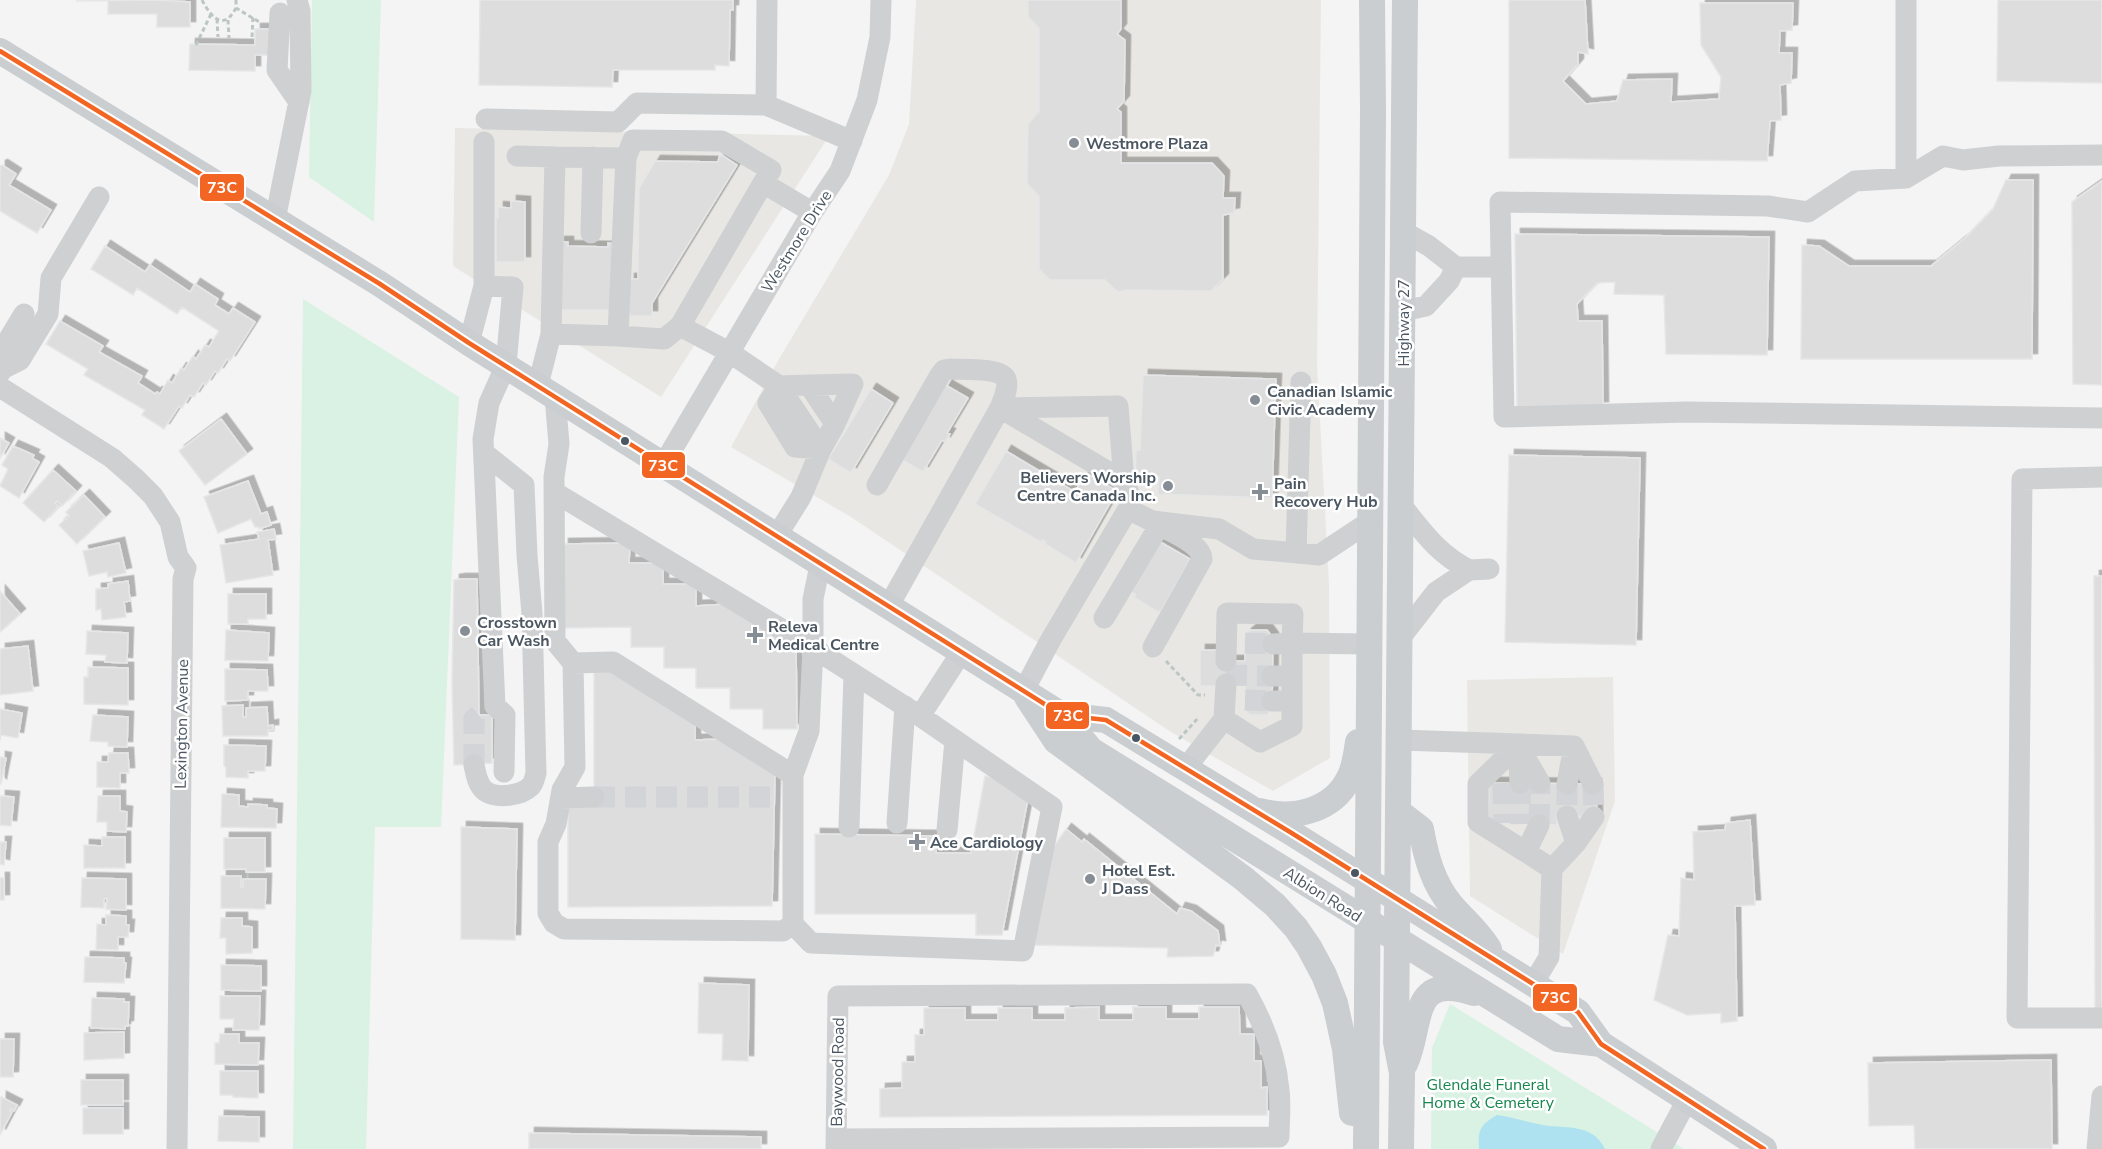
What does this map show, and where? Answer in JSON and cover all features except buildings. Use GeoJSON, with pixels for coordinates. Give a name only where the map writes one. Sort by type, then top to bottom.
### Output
{"type":"FeatureCollection","features":[{"type":"Feature","properties":{"kind":"main road","name":"Highway 27"},"geometry":{"type":"LineString","coordinates":[[1366,1149],[1372,0]]}},
{"type":"Feature","properties":{"kind":"main road","name":"Highway 27"},"geometry":{"type":"LineString","coordinates":[[1401,1149],[1401,1073],[1396,1042],[1405,0]]}},
{"type":"Feature","properties":{"kind":"main road","name":"Albion Road"},"geometry":{"type":"LineString","coordinates":[[0,51],[380,284],[469,343],[820,565],[1062,715],[1091,750],[1397,940],[1558,1039],[1601,1044]]}},
{"type":"Feature","properties":{"kind":"main road"},"geometry":{"type":"LineString","coordinates":[[1023,692],[1056,741],[1244,878],[1275,905],[1296,928],[1324,975],[1335,1003],[1345,1049],[1354,1149]]}},
{"type":"Feature","properties":{"kind":"main road","name":"Albion Road"},"geometry":{"type":"LineString","coordinates":[[1062,715],[1106,720],[1253,809],[1578,1012],[1601,1044],[1764,1149]]}},
{"type":"Feature","properties":{"kind":"main road"},"geometry":{"type":"LineString","coordinates":[[1253,809],[1276,814],[1295,814],[1317,809],[1329,803],[1341,791],[1349,778],[1355,761],[1359,736],[1368,717]]}},
{"type":"Feature","properties":{"kind":"main road"},"geometry":{"type":"LineString","coordinates":[[1399,812],[1421,829],[1426,857],[1440,890],[1453,907],[1478,931],[1497,962]]}},
{"type":"Feature","properties":{"kind":"main road"},"geometry":{"type":"LineString","coordinates":[[1401,1073],[1411,1052],[1418,1011],[1432,993],[1440,988],[1460,989],[1497,1001]]}},
{"type":"Feature","properties":{"kind":"street"},"geometry":{"type":"LineString","coordinates":[[766,105],[767,0]]}},
{"type":"Feature","properties":{"kind":"street","name":"Westmore Drive"},"geometry":{"type":"LineString","coordinates":[[663,465],[812,212],[840,171],[867,100],[880,37],[881,0]]}},
{"type":"Feature","properties":{"kind":"street"},"geometry":{"type":"LineString","coordinates":[[1906,0],[1906,178]]}},
{"type":"Feature","properties":{"kind":"street"},"geometry":{"type":"LineString","coordinates":[[275,220],[301,91],[300,10],[281,13]]}},
{"type":"Feature","properties":{"kind":"street"},"geometry":{"type":"LineString","coordinates":[[486,119],[618,122],[637,103],[766,105],[852,141]]}},
{"type":"Feature","properties":{"kind":"street"},"geometry":{"type":"LineString","coordinates":[[551,334],[664,339],[680,326],[771,170],[722,141],[633,140],[626,158],[618,336]]}},
{"type":"Feature","properties":{"kind":"street"},"geometry":{"type":"LineString","coordinates":[[469,343],[484,286],[484,142]]}},
{"type":"Feature","properties":{"kind":"street"},"geometry":{"type":"LineString","coordinates":[[2102,155],[1999,156],[1963,160],[1943,156],[1906,178],[1855,181],[1808,212],[1768,206],[1500,202],[1504,417],[1687,412],[2102,418]]}},
{"type":"Feature","properties":{"kind":"street"},"geometry":{"type":"LineString","coordinates":[[517,156],[626,158]]}},
{"type":"Feature","properties":{"kind":"street"},"geometry":{"type":"LineString","coordinates":[[555,157],[551,334],[546,391],[559,444],[554,492],[555,641],[573,663],[575,767],[562,790],[556,824],[548,842],[548,913],[554,923],[564,929],[783,931],[793,924]]}},
{"type":"Feature","properties":{"kind":"street"},"geometry":{"type":"LineString","coordinates":[[591,234],[592,157]]}},
{"type":"Feature","properties":{"kind":"street"},"geometry":{"type":"LineString","coordinates":[[763,183],[812,212]]}},
{"type":"Feature","properties":{"kind":"street"},"geometry":{"type":"LineString","coordinates":[[1,376],[20,360],[48,314],[51,278],[99,197]]}},
{"type":"Feature","properties":{"kind":"street"},"geometry":{"type":"LineString","coordinates":[[1404,232],[1429,246],[1456,267],[1501,267]]}},
{"type":"Feature","properties":{"kind":"street"},"geometry":{"type":"LineString","coordinates":[[1403,311],[1426,306],[1449,281],[1456,267]]}},
{"type":"Feature","properties":{"kind":"street"},"geometry":{"type":"LineString","coordinates":[[484,286],[513,287],[506,365],[489,403],[483,439],[487,708],[495,706],[505,715],[504,772]]}},
{"type":"Feature","properties":{"kind":"street"},"geometry":{"type":"LineString","coordinates":[[1,376],[1,352],[24,314]]}},
{"type":"Feature","properties":{"kind":"street"},"geometry":{"type":"LineString","coordinates":[[680,326],[729,352],[779,386],[821,449]]}},
{"type":"Feature","properties":{"kind":"street"},"geometry":{"type":"LineString","coordinates":[[877,485],[945,370],[993,371],[1003,375],[1006,380],[1005,392],[1000,408],[888,607]]}},
{"type":"Feature","properties":{"kind":"street","name":"Lexington Avenue"},"geometry":{"type":"LineString","coordinates":[[1,376],[136,478],[153,496],[170,522],[178,557],[186,568],[183,579],[177,1149]]}},
{"type":"Feature","properties":{"kind":"street"},"geometry":{"type":"LineString","coordinates":[[1296,553],[1300,382]]}},
{"type":"Feature","properties":{"kind":"street"},"geometry":{"type":"LineString","coordinates":[[776,537],[801,496],[853,384],[779,386]]}},
{"type":"Feature","properties":{"kind":"street"},"geometry":{"type":"LineString","coordinates":[[809,385],[836,424]]}},
{"type":"Feature","properties":{"kind":"street"},"geometry":{"type":"LineString","coordinates":[[1000,408],[1118,406],[1124,481],[1131,498],[1128,508],[1050,641],[1023,692]]}},
{"type":"Feature","properties":{"kind":"street"},"geometry":{"type":"LineString","coordinates":[[1000,408],[1124,481]]}},
{"type":"Feature","properties":{"kind":"street"},"geometry":{"type":"LineString","coordinates":[[474,765],[477,778],[486,791],[500,795],[525,790],[533,784],[536,772],[532,614],[524,485],[484,453]]}},
{"type":"Feature","properties":{"kind":"street"},"geometry":{"type":"LineString","coordinates":[[2098,482],[2022,479],[2017,1018],[2102,1018]]}},
{"type":"Feature","properties":{"kind":"street"},"geometry":{"type":"LineString","coordinates":[[554,492],[813,648],[912,711],[1052,807],[1023,951],[811,942],[793,924],[784,797],[808,731],[813,648],[813,599],[820,565]]}},
{"type":"Feature","properties":{"kind":"street"},"geometry":{"type":"LineString","coordinates":[[1401,637],[1436,592],[1479,570],[1435,547],[1402,506]]}},
{"type":"Feature","properties":{"kind":"street"},"geometry":{"type":"LineString","coordinates":[[1128,508],[1196,547],[1202,553],[1202,559],[1153,647]]}},
{"type":"Feature","properties":{"kind":"street"},"geometry":{"type":"LineString","coordinates":[[1156,523],[1219,529],[1253,549],[1319,555],[1369,522]]}},
{"type":"Feature","properties":{"kind":"street"},"geometry":{"type":"LineString","coordinates":[[1104,618],[1156,523]]}},
{"type":"Feature","properties":{"kind":"street"},"geometry":{"type":"LineString","coordinates":[[1185,769],[1225,700],[1260,742],[1292,726],[1282,701],[1282,643],[1293,614],[1227,613],[1232,649]]}},
{"type":"Feature","properties":{"kind":"street"},"geometry":{"type":"LineString","coordinates":[[1282,643],[1369,644]]}},
{"type":"Feature","properties":{"kind":"street"},"geometry":{"type":"LineString","coordinates":[[897,824],[912,711],[961,653]]}},
{"type":"Feature","properties":{"kind":"street"},"geometry":{"type":"LineString","coordinates":[[573,663],[613,662],[793,776]]}},
{"type":"Feature","properties":{"kind":"street"},"geometry":{"type":"LineString","coordinates":[[849,827],[854,674]]}},
{"type":"Feature","properties":{"kind":"street"},"geometry":{"type":"LineString","coordinates":[[947,830],[955,740]]}},
{"type":"Feature","properties":{"kind":"street"},"geometry":{"type":"LineString","coordinates":[[1400,740],[1574,746],[1580,784]]}},
{"type":"Feature","properties":{"kind":"street"},"geometry":{"type":"LineString","coordinates":[[1518,745],[1521,783],[1518,745]]}},
{"type":"Feature","properties":{"kind":"street"},"geometry":{"type":"LineString","coordinates":[[1518,745],[1478,784],[1478,822],[1552,869]]}},
{"type":"Feature","properties":{"kind":"street"},"geometry":{"type":"LineString","coordinates":[[561,798],[594,798]]}},
{"type":"Feature","properties":{"kind":"street"},"geometry":{"type":"LineString","coordinates":[[1533,984],[1549,957],[1552,869],[1576,843],[1581,816]]}},
{"type":"Feature","properties":{"kind":"street"},"geometry":{"type":"LineString","coordinates":[[1526,852],[1521,824],[1526,852]]}},
{"type":"Feature","properties":{"kind":"street","name":"Baywood Road"},"geometry":{"type":"LineString","coordinates":[[1247,994],[1261,1019],[1271,1048],[1279,1090],[1279,1137],[836,1144],[838,996],[1247,994]]}},
{"type":"Feature","properties":{"kind":"street"},"geometry":{"type":"LineString","coordinates":[[2097,1149],[2102,1096]]}},
{"type":"Feature","properties":{"kind":"street"},"geometry":{"type":"LineString","coordinates":[[1661,1149],[1687,1100]]}},
{"type":"Feature","properties":{"kind":"path"},"geometry":{"type":"LineString","coordinates":[[202,0],[217,20],[218,37]]}},
{"type":"Feature","properties":{"kind":"path"},"geometry":{"type":"LineString","coordinates":[[217,20],[231,18],[236,8],[236,0]]}},
{"type":"Feature","properties":{"kind":"path"},"geometry":{"type":"LineString","coordinates":[[236,8],[253,16],[281,13]]}},
{"type":"Feature","properties":{"kind":"path"},"geometry":{"type":"LineString","coordinates":[[196,45],[211,14]]}},
{"type":"Feature","properties":{"kind":"path"},"geometry":{"type":"LineString","coordinates":[[252,37],[253,16]]}},
{"type":"Feature","properties":{"kind":"path"},"geometry":{"type":"LineString","coordinates":[[228,20],[229,38]]}},
{"type":"Feature","properties":{"kind":"path"},"geometry":{"type":"LineString","coordinates":[[1153,647],[1198,695],[1225,700]]}},
{"type":"Feature","properties":{"kind":"path"},"geometry":{"type":"LineString","coordinates":[[1178,741],[1201,714]]}},
{"type":"Feature","properties":{"kind":"shaded area"},"geometry":{"type":"Polygon","coordinates":[[[916,0],[1321,0],[1317,365],[1329,584],[1330,758],[1273,791],[1171,732],[851,517],[731,447],[779,359],[889,175],[909,124],[916,0]]]}},
{"type":"Feature","properties":{"kind":"shaded area"},"geometry":{"type":"Polygon","coordinates":[[[455,128],[829,136],[661,397],[453,266],[455,128]]]}},
{"type":"Feature","properties":{"kind":"shaded area"},"geometry":{"type":"Polygon","coordinates":[[[1613,677],[1615,801],[1563,954],[1470,896],[1467,680],[1613,677]]]}},
{"type":"Feature","properties":{"kind":"green space"},"geometry":{"type":"Polygon","coordinates":[[[312,0],[381,0],[374,222],[309,177],[312,0]]]}},
{"type":"Feature","properties":{"kind":"green space"},"geometry":{"type":"Polygon","coordinates":[[[303,299],[459,397],[441,827],[375,827],[366,1149],[293,1149],[303,299]]]}},
{"type":"Feature","properties":{"kind":"green space","name":"Glendale Funeral Home & Cemetery"},"geometry":{"type":"Polygon","coordinates":[[[1450,1004],[1684,1149],[1431,1149],[1432,1048],[1450,1004]]]}},
{"type":"Feature","properties":{"kind":"water"},"geometry":{"type":"Polygon","coordinates":[[[1497,1115],[1547,1126],[1584,1130],[1599,1140],[1605,1149],[1479,1149],[1481,1128],[1497,1115]]]}},
{"type":"Feature","properties":{"kind":"tunnel"},"geometry":{"type":"LineString","coordinates":[[1245,643],[1273,644]]}},
{"type":"Feature","properties":{"kind":"tunnel"},"geometry":{"type":"LineString","coordinates":[[1226,675],[1272,676]]}},
{"type":"Feature","properties":{"kind":"tunnel"},"geometry":{"type":"LineString","coordinates":[[1245,700],[1272,701]]}},
{"type":"Feature","properties":{"kind":"tunnel"},"geometry":{"type":"LineString","coordinates":[[474,765],[474,719],[479,715]]}},
{"type":"Feature","properties":{"kind":"tunnel"},"geometry":{"type":"LineString","coordinates":[[1503,783],[1504,823]]}},
{"type":"Feature","properties":{"kind":"tunnel"},"geometry":{"type":"LineString","coordinates":[[1520,783],[1521,824]]}},
{"type":"Feature","properties":{"kind":"tunnel"},"geometry":{"type":"LineString","coordinates":[[1539,825],[1540,783]]}},
{"type":"Feature","properties":{"kind":"tunnel"},"geometry":{"type":"LineString","coordinates":[[1567,784],[1567,816]]}},
{"type":"Feature","properties":{"kind":"tunnel"},"geometry":{"type":"LineString","coordinates":[[1593,784],[1594,817]]}},
{"type":"Feature","properties":{"kind":"tunnel"},"geometry":{"type":"LineString","coordinates":[[594,797],[774,797]]}},
{"type":"Feature","properties":{"kind":"transit line","name":"73C"},"geometry":{"type":"LineString","coordinates":[[0,51],[380,284],[469,343],[1062,715],[1106,720],[1290,832],[1578,1012],[1601,1044],[1764,1149]]}},
{"type":"Feature","properties":{"kind":"place","name":"Westmore Plaza"},"geometry":{"type":"Point","coordinates":[1074,143]}},
{"type":"Feature","properties":{"kind":"place","name":"Canadian Islamic Civic Academy"},"geometry":{"type":"Point","coordinates":[1255,400]}},
{"type":"Feature","properties":{"kind":"place","name":"Believers Worship Centre Canada Inc."},"geometry":{"type":"Point","coordinates":[1168,486]}},
{"type":"Feature","properties":{"kind":"place","name":"Pain Recovery Hub"},"geometry":{"type":"Point","coordinates":[1260,492]}},
{"type":"Feature","properties":{"kind":"place","name":"Crosstown Car Wash"},"geometry":{"type":"Point","coordinates":[465,631]}},
{"type":"Feature","properties":{"kind":"place","name":"Releva Medical Centre"},"geometry":{"type":"Point","coordinates":[755,635]}},
{"type":"Feature","properties":{"kind":"place","name":"Ace Cardiology"},"geometry":{"type":"Point","coordinates":[917,842]}},
{"type":"Feature","properties":{"kind":"place","name":"Hotel Est. J Dass"},"geometry":{"type":"Point","coordinates":[1090,879]}}]}
